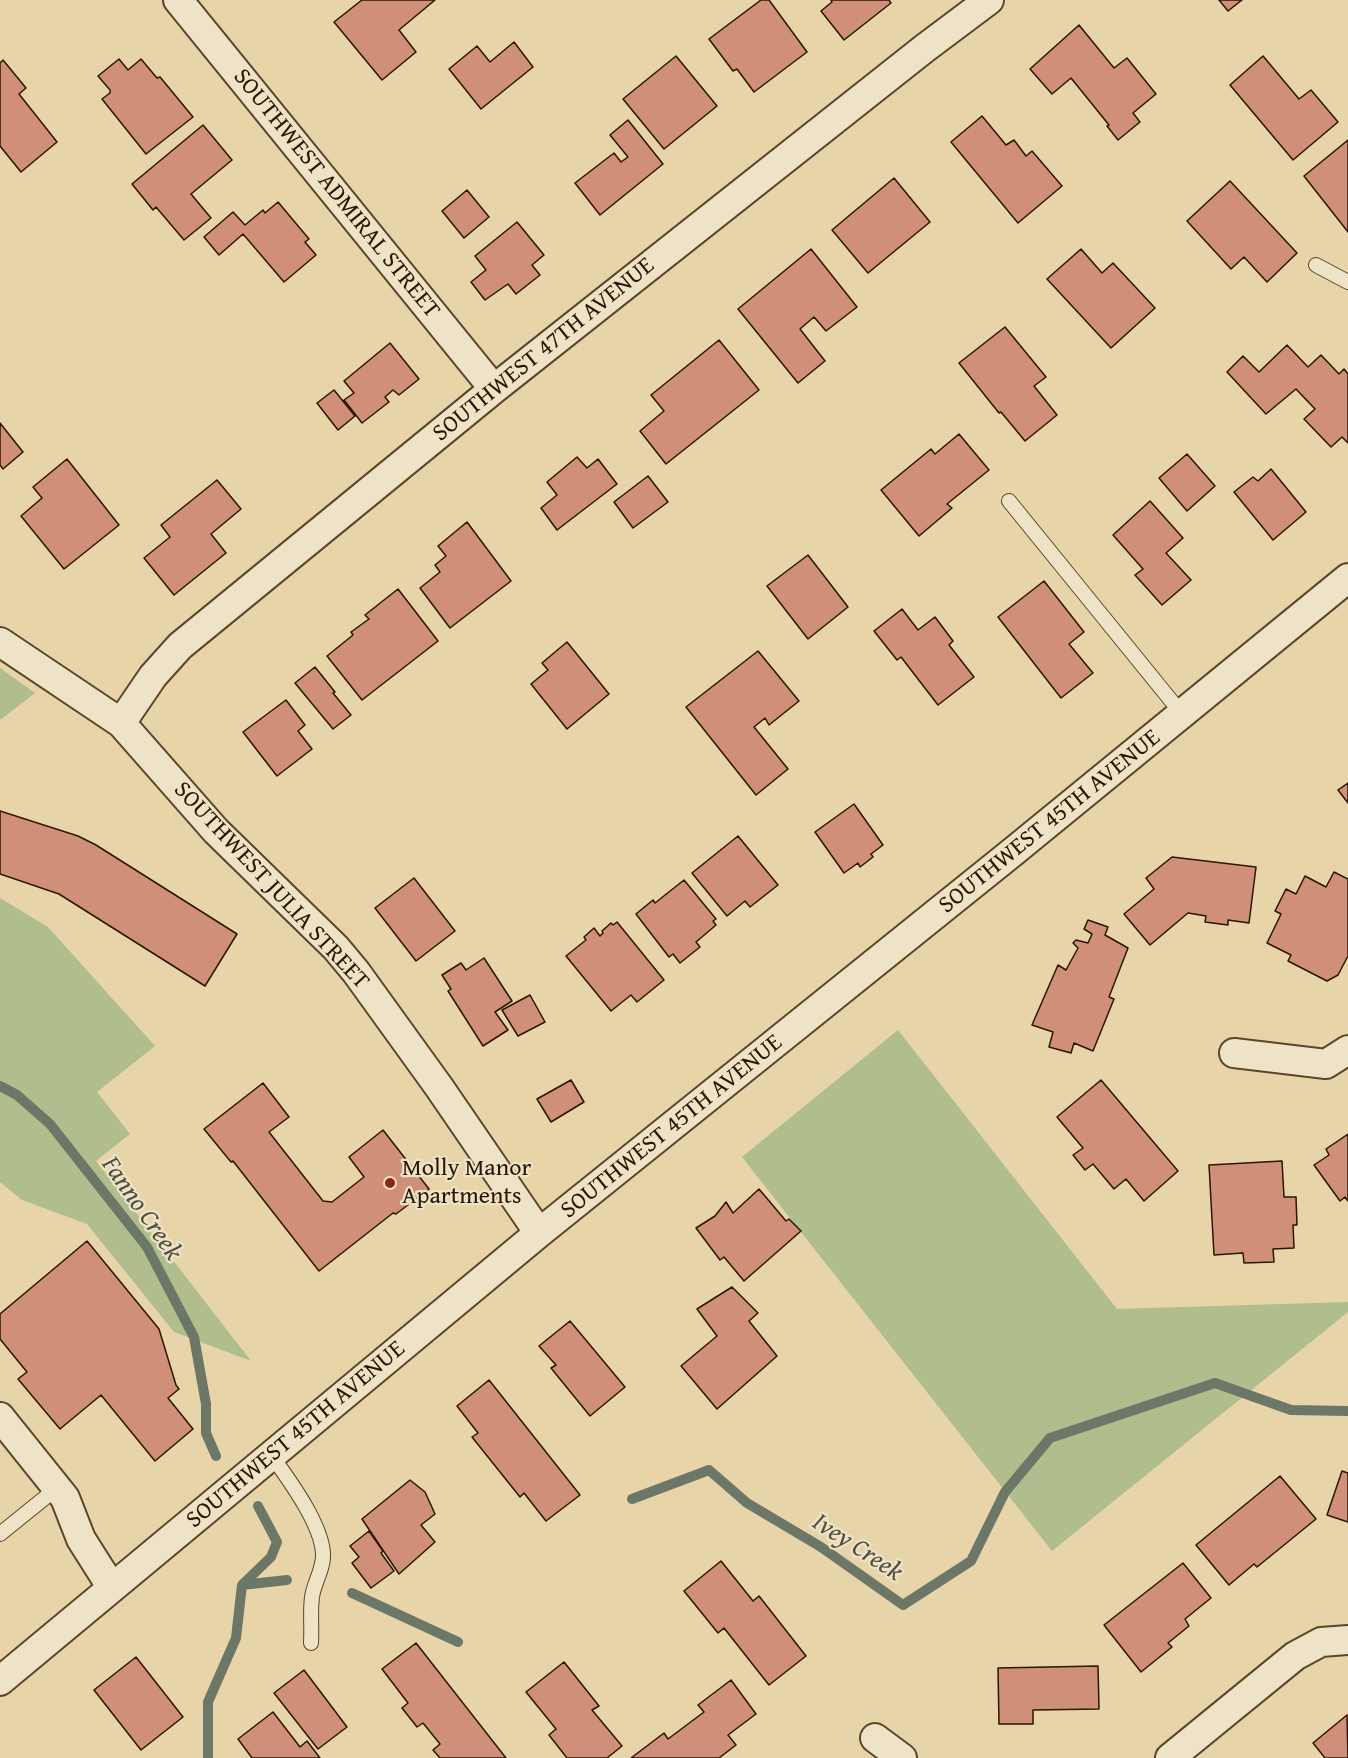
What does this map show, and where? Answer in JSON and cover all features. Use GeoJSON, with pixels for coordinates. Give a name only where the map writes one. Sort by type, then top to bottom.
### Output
{"type":"FeatureCollection","features":[{"type":"Feature","properties":{"kind":"street","name":"SOUTHWEST ADMIRAL STREET"},"geometry":{"type":"LineString","coordinates":[[178,0],[494,389]]}},
{"type":"Feature","properties":{"kind":"street","name":"SOUTHWEST 47TH AVENUE"},"geometry":{"type":"LineString","coordinates":[[121,723],[153,676],[180,646],[494,389],[925,48],[989,0]]}},
{"type":"Feature","properties":{"kind":"street","name":"SOUTHWEST 45TH AVENUE"},"geometry":{"type":"LineString","coordinates":[[0,1681],[539,1233],[1348,578]]}},
{"type":"Feature","properties":{"kind":"street","name":"SOUTHWEST JULIA STREET"},"geometry":{"type":"LineString","coordinates":[[0,642],[121,723],[216,831],[316,927],[356,972],[439,1087],[539,1233]]}},
{"type":"Feature","properties":{"kind":"street"},"geometry":{"type":"LineString","coordinates":[[1234,1053],[1326,1064],[1348,1050]]}},
{"type":"Feature","properties":{"kind":"street"},"geometry":{"type":"LineString","coordinates":[[0,1417],[65,1498],[81,1539],[112,1588]]}},
{"type":"Feature","properties":{"kind":"street"},"geometry":{"type":"LineString","coordinates":[[1170,1758],[1295,1656],[1321,1642],[1348,1640]]}},
{"type":"Feature","properties":{"kind":"street"},"geometry":{"type":"LineString","coordinates":[[875,1738],[902,1758]]}},
{"type":"Feature","properties":{"kind":"lane"},"geometry":{"type":"LineString","coordinates":[[1316,266],[1348,282]]}},
{"type":"Feature","properties":{"kind":"lane"},"geometry":{"type":"LineString","coordinates":[[1009,501],[1182,714]]}},
{"type":"Feature","properties":{"kind":"lane"},"geometry":{"type":"LineString","coordinates":[[272,1456],[289,1479],[313,1520],[323,1551],[322,1566],[312,1596],[311,1643]]}},
{"type":"Feature","properties":{"kind":"lane"},"geometry":{"type":"LineString","coordinates":[[0,1534],[57,1488]]}},
{"type":"Feature","properties":{"kind":"green space"},"geometry":{"type":"Polygon","coordinates":[[[0,668],[35,693],[0,720],[0,668]]]}},
{"type":"Feature","properties":{"kind":"green space"},"geometry":{"type":"Polygon","coordinates":[[[0,898],[48,927],[155,1046],[97,1092],[130,1134],[96,1161],[251,1361],[174,1332],[87,1224],[22,1200],[0,1182],[0,898]]]}},
{"type":"Feature","properties":{"kind":"green space"},"geometry":{"type":"Polygon","coordinates":[[[898,1030],[1117,1309],[1348,1302],[1348,1312],[1052,1551],[742,1157],[898,1030]]]}},
{"type":"Feature","properties":{"kind":"building"},"geometry":{"type":"Polygon","coordinates":[[[362,0],[435,0],[399,30],[416,52],[382,80],[334,22],[362,0]]]}},
{"type":"Feature","properties":{"kind":"building"},"geometry":{"type":"Polygon","coordinates":[[[761,0],[769,0],[807,52],[754,92],[737,69],[733,71],[709,39],[761,0]]]}},
{"type":"Feature","properties":{"kind":"building"},"geometry":{"type":"Polygon","coordinates":[[[831,0],[889,0],[891,3],[844,40],[821,11],[832,2],[831,0]]]}},
{"type":"Feature","properties":{"kind":"building"},"geometry":{"type":"Polygon","coordinates":[[[1219,0],[1242,0],[1228,11],[1219,0]]]}},
{"type":"Feature","properties":{"kind":"building"},"geometry":{"type":"Polygon","coordinates":[[[1079,25],[1114,68],[1127,58],[1156,94],[1133,113],[1140,122],[1118,140],[1107,126],[1109,125],[1071,78],[1052,94],[1030,69],[1079,25]]]}},
{"type":"Feature","properties":{"kind":"building"},"geometry":{"type":"Polygon","coordinates":[[[514,42],[533,67],[481,109],[449,69],[477,46],[490,62],[514,42]]]}},
{"type":"Feature","properties":{"kind":"building"},"geometry":{"type":"Polygon","coordinates":[[[676,56],[717,106],[664,149],[623,99],[676,56]]]}},
{"type":"Feature","properties":{"kind":"building"},"geometry":{"type":"Polygon","coordinates":[[[1263,56],[1299,99],[1311,90],[1338,122],[1293,160],[1230,85],[1263,56]]]}},
{"type":"Feature","properties":{"kind":"building"},"geometry":{"type":"Polygon","coordinates":[[[119,59],[128,70],[141,59],[157,78],[160,77],[193,117],[146,154],[102,99],[110,93],[110,90],[98,76],[119,59]]]}},
{"type":"Feature","properties":{"kind":"building"},"geometry":{"type":"Polygon","coordinates":[[[3,60],[26,88],[19,94],[57,142],[21,172],[0,146],[0,63],[3,60]]]}},
{"type":"Feature","properties":{"kind":"building"},"geometry":{"type":"Polygon","coordinates":[[[982,116],[1006,145],[1014,140],[1026,156],[1032,151],[1062,186],[1018,223],[951,142],[982,116]]]}},
{"type":"Feature","properties":{"kind":"building"},"geometry":{"type":"Polygon","coordinates":[[[628,120],[663,164],[600,215],[575,183],[614,153],[621,162],[628,157],[610,135],[628,120]]]}},
{"type":"Feature","properties":{"kind":"building"},"geometry":{"type":"Polygon","coordinates":[[[203,125],[232,160],[191,194],[211,218],[184,240],[156,207],[153,210],[132,184],[203,125]]]}},
{"type":"Feature","properties":{"kind":"building"},"geometry":{"type":"Polygon","coordinates":[[[1348,140],[1348,232],[1304,176],[1348,140]]]}},
{"type":"Feature","properties":{"kind":"building"},"geometry":{"type":"Polygon","coordinates":[[[894,178],[930,222],[868,273],[832,230],[894,178]]]}},
{"type":"Feature","properties":{"kind":"building"},"geometry":{"type":"Polygon","coordinates":[[[1230,181],[1297,253],[1267,282],[1244,257],[1231,269],[1187,221],[1230,181]]]}},
{"type":"Feature","properties":{"kind":"building"},"geometry":{"type":"Polygon","coordinates":[[[467,190],[489,217],[464,238],[442,211],[467,190]]]}},
{"type":"Feature","properties":{"kind":"building"},"geometry":{"type":"Polygon","coordinates":[[[278,202],[309,239],[305,242],[316,255],[284,282],[243,234],[219,255],[204,237],[233,212],[245,225],[263,210],[265,213],[278,202]]]}},
{"type":"Feature","properties":{"kind":"building"},"geometry":{"type":"Polygon","coordinates":[[[517,222],[544,255],[532,265],[540,275],[516,294],[508,284],[485,300],[471,282],[486,270],[475,256],[517,222]]]}},
{"type":"Feature","properties":{"kind":"building"},"geometry":{"type":"Polygon","coordinates":[[[811,249],[857,307],[826,331],[814,317],[800,329],[825,361],[798,383],[738,309],[811,249]]]}},
{"type":"Feature","properties":{"kind":"building"},"geometry":{"type":"Polygon","coordinates":[[[1081,249],[1102,273],[1113,263],[1155,308],[1111,348],[1047,279],[1081,249]]]}},
{"type":"Feature","properties":{"kind":"building"},"geometry":{"type":"Polygon","coordinates":[[[1005,327],[1046,377],[1034,386],[1057,415],[1025,441],[959,363],[1005,327]]]}},
{"type":"Feature","properties":{"kind":"building"},"geometry":{"type":"Polygon","coordinates":[[[719,340],[759,390],[666,464],[640,431],[664,411],[651,395],[719,340]]]}},
{"type":"Feature","properties":{"kind":"building"},"geometry":{"type":"Polygon","coordinates":[[[390,343],[419,379],[399,395],[393,390],[385,397],[389,402],[362,423],[344,400],[354,393],[344,381],[390,343]]]}},
{"type":"Feature","properties":{"kind":"building"},"geometry":{"type":"Polygon","coordinates":[[[1287,345],[1308,367],[1321,355],[1339,374],[1344,369],[1348,374],[1348,443],[1342,437],[1331,447],[1304,419],[1315,409],[1296,389],[1266,414],[1227,372],[1243,356],[1259,372],[1287,345]]]}},
{"type":"Feature","properties":{"kind":"building"},"geometry":{"type":"Polygon","coordinates":[[[334,390],[355,416],[338,430],[317,403],[334,390]]]}},
{"type":"Feature","properties":{"kind":"building"},"geometry":{"type":"Polygon","coordinates":[[[0,423],[23,452],[3,469],[0,465],[0,423]]]}},
{"type":"Feature","properties":{"kind":"building"},"geometry":{"type":"Polygon","coordinates":[[[959,434],[989,470],[947,504],[952,508],[919,536],[881,490],[931,449],[935,454],[959,434]]]}},
{"type":"Feature","properties":{"kind":"building"},"geometry":{"type":"Polygon","coordinates":[[[1187,454],[1215,486],[1187,511],[1159,478],[1187,454]]]}},
{"type":"Feature","properties":{"kind":"building"},"geometry":{"type":"Polygon","coordinates":[[[577,457],[587,468],[598,459],[617,484],[557,530],[541,508],[557,495],[547,482],[577,457]]]}},
{"type":"Feature","properties":{"kind":"building"},"geometry":{"type":"Polygon","coordinates":[[[67,459],[119,525],[64,569],[21,516],[42,498],[33,487],[67,459]]]}},
{"type":"Feature","properties":{"kind":"building"},"geometry":{"type":"Polygon","coordinates":[[[1271,469],[1306,512],[1273,540],[1234,492],[1253,477],[1258,481],[1271,469]]]}},
{"type":"Feature","properties":{"kind":"building"},"geometry":{"type":"Polygon","coordinates":[[[648,476],[668,502],[633,528],[614,502],[648,476]]]}},
{"type":"Feature","properties":{"kind":"building"},"geometry":{"type":"Polygon","coordinates":[[[217,480],[241,509],[211,534],[226,553],[174,595],[144,558],[170,537],[161,525],[217,480]]]}},
{"type":"Feature","properties":{"kind":"building"},"geometry":{"type":"Polygon","coordinates":[[[1150,501],[1183,538],[1166,553],[1191,580],[1162,605],[1135,575],[1143,569],[1113,535],[1150,501]]]}},
{"type":"Feature","properties":{"kind":"building"},"geometry":{"type":"Polygon","coordinates":[[[467,522],[511,581],[450,628],[420,588],[440,572],[435,565],[446,556],[438,546],[467,522]]]}},
{"type":"Feature","properties":{"kind":"building"},"geometry":{"type":"Polygon","coordinates":[[[808,555],[848,607],[808,639],[767,586],[808,555]]]}},
{"type":"Feature","properties":{"kind":"building"},"geometry":{"type":"Polygon","coordinates":[[[1044,581],[1084,632],[1069,644],[1093,673],[1061,698],[998,617],[1044,581]]]}},
{"type":"Feature","properties":{"kind":"building"},"geometry":{"type":"Polygon","coordinates":[[[398,589],[438,641],[362,700],[327,656],[353,635],[351,632],[369,619],[365,615],[398,589]]]}},
{"type":"Feature","properties":{"kind":"building"},"geometry":{"type":"Polygon","coordinates":[[[902,609],[918,630],[935,617],[953,641],[949,645],[974,677],[938,705],[901,657],[897,660],[874,631],[902,609]]]}},
{"type":"Feature","properties":{"kind":"building"},"geometry":{"type":"Polygon","coordinates":[[[567,642],[609,694],[567,729],[531,684],[548,670],[542,663],[567,642]]]}},
{"type":"Feature","properties":{"kind":"building"},"geometry":{"type":"Polygon","coordinates":[[[758,651],[799,701],[769,725],[765,718],[754,727],[788,769],[756,795],[686,707],[758,651]]]}},
{"type":"Feature","properties":{"kind":"building"},"geometry":{"type":"Polygon","coordinates":[[[315,667],[351,715],[333,729],[295,683],[315,667]]]}},
{"type":"Feature","properties":{"kind":"building"},"geometry":{"type":"Polygon","coordinates":[[[286,700],[305,725],[298,731],[312,749],[277,776],[243,732],[286,700]]]}},
{"type":"Feature","properties":{"kind":"building"},"geometry":{"type":"Polygon","coordinates":[[[1348,783],[1348,803],[1338,790],[1348,783]]]}},
{"type":"Feature","properties":{"kind":"building"},"geometry":{"type":"Polygon","coordinates":[[[854,804],[883,845],[860,867],[858,863],[844,873],[815,832],[854,804]]]}},
{"type":"Feature","properties":{"kind":"building"},"geometry":{"type":"Polygon","coordinates":[[[0,811],[78,836],[96,845],[237,934],[205,986],[59,894],[0,874],[0,811]]]}},
{"type":"Feature","properties":{"kind":"building"},"geometry":{"type":"Polygon","coordinates":[[[738,836],[778,885],[750,907],[745,901],[727,916],[692,873],[738,836]]]}},
{"type":"Feature","properties":{"kind":"building"},"geometry":{"type":"Polygon","coordinates":[[[1172,857],[1256,867],[1249,923],[1228,920],[1228,925],[1205,922],[1206,916],[1188,913],[1150,945],[1124,914],[1154,889],[1146,878],[1172,857]]]}},
{"type":"Feature","properties":{"kind":"building"},"geometry":{"type":"Polygon","coordinates":[[[1334,872],[1348,879],[1348,956],[1338,975],[1327,981],[1288,961],[1291,955],[1267,943],[1281,914],[1275,911],[1286,889],[1296,894],[1305,876],[1326,887],[1334,872]]]}},
{"type":"Feature","properties":{"kind":"building"},"geometry":{"type":"Polygon","coordinates":[[[414,878],[455,931],[416,961],[375,908],[414,878]]]}},
{"type":"Feature","properties":{"kind":"building"},"geometry":{"type":"Polygon","coordinates":[[[684,880],[716,919],[713,921],[716,925],[696,942],[700,947],[680,963],[673,954],[669,957],[636,914],[653,900],[655,903],[684,880]]]}},
{"type":"Feature","properties":{"kind":"building"},"geometry":{"type":"Polygon","coordinates":[[[1088,920],[1108,927],[1105,935],[1128,948],[1109,997],[1114,999],[1093,1051],[1074,1043],[1071,1053],[1049,1047],[1053,1032],[1032,1025],[1058,965],[1066,970],[1078,948],[1073,943],[1076,940],[1088,943],[1092,934],[1084,929],[1088,920]]]}},
{"type":"Feature","properties":{"kind":"building"},"geometry":{"type":"Polygon","coordinates":[[[617,922],[664,980],[637,1002],[631,995],[611,1011],[566,956],[586,940],[584,937],[594,928],[600,936],[611,923],[613,925],[617,922]]]}},
{"type":"Feature","properties":{"kind":"building"},"geometry":{"type":"Polygon","coordinates":[[[484,958],[512,1001],[495,1012],[508,1030],[483,1046],[448,991],[451,989],[442,975],[461,963],[466,970],[484,958]]]}},
{"type":"Feature","properties":{"kind":"building"},"geometry":{"type":"Polygon","coordinates":[[[530,995],[545,1022],[518,1036],[502,1010],[530,995]]]}},
{"type":"Feature","properties":{"kind":"building"},"geometry":{"type":"Polygon","coordinates":[[[571,1080],[584,1102],[551,1122],[537,1099],[571,1080]]]}},
{"type":"Feature","properties":{"kind":"building"},"geometry":{"type":"Polygon","coordinates":[[[1101,1080],[1178,1171],[1144,1201],[1126,1179],[1114,1189],[1093,1164],[1085,1170],[1073,1155],[1083,1148],[1057,1117],[1101,1080]]]}},
{"type":"Feature","properties":{"kind":"building","name":"Molly Manor Apartments"},"geometry":{"type":"Polygon","coordinates":[[[263,1083],[289,1117],[269,1132],[323,1201],[332,1202],[364,1177],[349,1157],[383,1130],[429,1189],[396,1214],[393,1213],[319,1271],[233,1161],[231,1162],[204,1129],[263,1083]]]}},
{"type":"Feature","properties":{"kind":"building"},"geometry":{"type":"Polygon","coordinates":[[[1348,1134],[1348,1201],[1345,1197],[1340,1201],[1314,1165],[1329,1155],[1326,1149],[1348,1134]]]}},
{"type":"Feature","properties":{"kind":"building"},"geometry":{"type":"Polygon","coordinates":[[[1282,1161],[1284,1197],[1296,1197],[1297,1225],[1293,1225],[1294,1248],[1273,1249],[1274,1262],[1244,1263],[1243,1253],[1214,1255],[1209,1165],[1282,1161]]]}},
{"type":"Feature","properties":{"kind":"building"},"geometry":{"type":"Polygon","coordinates":[[[759,1189],[786,1221],[789,1219],[801,1231],[744,1281],[724,1257],[720,1260],[696,1228],[715,1216],[726,1202],[733,1213],[759,1189]]]}},
{"type":"Feature","properties":{"kind":"building"},"geometry":{"type":"Polygon","coordinates":[[[87,1241],[159,1329],[179,1389],[168,1398],[193,1429],[155,1461],[101,1395],[60,1429],[18,1379],[27,1372],[0,1339],[0,1314],[87,1241]]]}},
{"type":"Feature","properties":{"kind":"building"},"geometry":{"type":"Polygon","coordinates":[[[732,1287],[758,1313],[749,1321],[777,1356],[717,1409],[681,1366],[717,1336],[697,1309],[732,1287]]]}},
{"type":"Feature","properties":{"kind":"building"},"geometry":{"type":"Polygon","coordinates":[[[570,1321],[625,1387],[590,1416],[551,1368],[556,1365],[539,1346],[570,1321]]]}},
{"type":"Feature","properties":{"kind":"building"},"geometry":{"type":"Polygon","coordinates":[[[489,1380],[580,1495],[546,1521],[524,1493],[520,1497],[472,1437],[478,1433],[457,1406],[489,1380]]]}},
{"type":"Feature","properties":{"kind":"building"},"geometry":{"type":"Polygon","coordinates":[[[1342,1471],[1348,1473],[1348,1522],[1327,1515],[1342,1471]]]}},
{"type":"Feature","properties":{"kind":"building"},"geometry":{"type":"Polygon","coordinates":[[[1280,1476],[1316,1519],[1257,1567],[1254,1564],[1229,1585],[1196,1545],[1280,1476]]]}},
{"type":"Feature","properties":{"kind":"building"},"geometry":{"type":"Polygon","coordinates":[[[410,1480],[425,1492],[435,1514],[421,1525],[435,1542],[399,1574],[362,1519],[410,1480]]]}},
{"type":"Feature","properties":{"kind":"building"},"geometry":{"type":"Polygon","coordinates":[[[369,1531],[394,1571],[371,1588],[352,1563],[359,1557],[350,1546],[369,1531]]]}},
{"type":"Feature","properties":{"kind":"building"},"geometry":{"type":"Polygon","coordinates":[[[721,1561],[753,1601],[759,1596],[806,1656],[769,1685],[724,1628],[718,1633],[684,1591],[721,1561]]]}},
{"type":"Feature","properties":{"kind":"building"},"geometry":{"type":"Polygon","coordinates":[[[1183,1563],[1211,1598],[1185,1619],[1189,1626],[1168,1643],[1172,1647],[1141,1672],[1104,1625],[1183,1563]]]}},
{"type":"Feature","properties":{"kind":"building"},"geometry":{"type":"Polygon","coordinates":[[[416,1643],[506,1758],[440,1758],[433,1750],[440,1744],[423,1723],[417,1727],[402,1708],[408,1703],[382,1669],[416,1643]]]}},
{"type":"Feature","properties":{"kind":"building"},"geometry":{"type":"Polygon","coordinates":[[[136,1657],[183,1717],[141,1750],[94,1690],[136,1657]]]}},
{"type":"Feature","properties":{"kind":"building"},"geometry":{"type":"Polygon","coordinates":[[[564,1662],[599,1706],[592,1710],[622,1746],[607,1758],[567,1758],[549,1735],[556,1729],[526,1692],[564,1662]]]}},
{"type":"Feature","properties":{"kind":"building"},"geometry":{"type":"Polygon","coordinates":[[[1098,1666],[1099,1709],[1033,1710],[1033,1724],[999,1724],[998,1668],[1098,1666]]]}},
{"type":"Feature","properties":{"kind":"building"},"geometry":{"type":"Polygon","coordinates":[[[304,1670],[347,1727],[318,1749],[274,1693],[304,1670]]]}},
{"type":"Feature","properties":{"kind":"building"},"geometry":{"type":"Polygon","coordinates":[[[731,1680],[756,1714],[728,1735],[736,1745],[719,1758],[631,1758],[664,1733],[668,1739],[704,1712],[698,1705],[731,1680]]]}},
{"type":"Feature","properties":{"kind":"building"},"geometry":{"type":"Polygon","coordinates":[[[273,1712],[300,1747],[307,1741],[320,1758],[252,1758],[238,1739],[273,1712]]]}},
{"type":"Feature","properties":{"kind":"building"},"geometry":{"type":"Polygon","coordinates":[[[1347,1715],[1348,1758],[1325,1758],[1313,1743],[1347,1715]]]}},
{"type":"Feature","properties":{"kind":"waterway","name":"Fanno Creek"},"geometry":{"type":"LineString","coordinates":[[0,1086],[17,1095],[50,1124],[147,1247],[194,1337],[206,1404],[206,1433],[216,1456]]}},
{"type":"Feature","properties":{"kind":"waterway","name":"Ivey Creek"},"geometry":{"type":"LineString","coordinates":[[632,1499],[709,1470],[747,1503],[821,1547],[903,1605],[971,1561],[1005,1492],[1050,1438],[1215,1383],[1291,1410],[1348,1411]]}},
{"type":"Feature","properties":{"kind":"waterway","name":"Fanno Creek"},"geometry":{"type":"LineString","coordinates":[[208,1758],[208,1702],[236,1638],[242,1585],[271,1557],[277,1542],[258,1506]]}},
{"type":"Feature","properties":{"kind":"waterway","name":"Ivey Creek"},"geometry":{"type":"LineString","coordinates":[[242,1585],[287,1580]]}},
{"type":"Feature","properties":{"kind":"waterway","name":"Ivey Creek"},"geometry":{"type":"LineString","coordinates":[[352,1593],[458,1642]]}},
{"type":"Feature","properties":{"kind":"place","name":"Molly Manor Apartments"},"geometry":{"type":"Point","coordinates":[390,1183]}}]}
